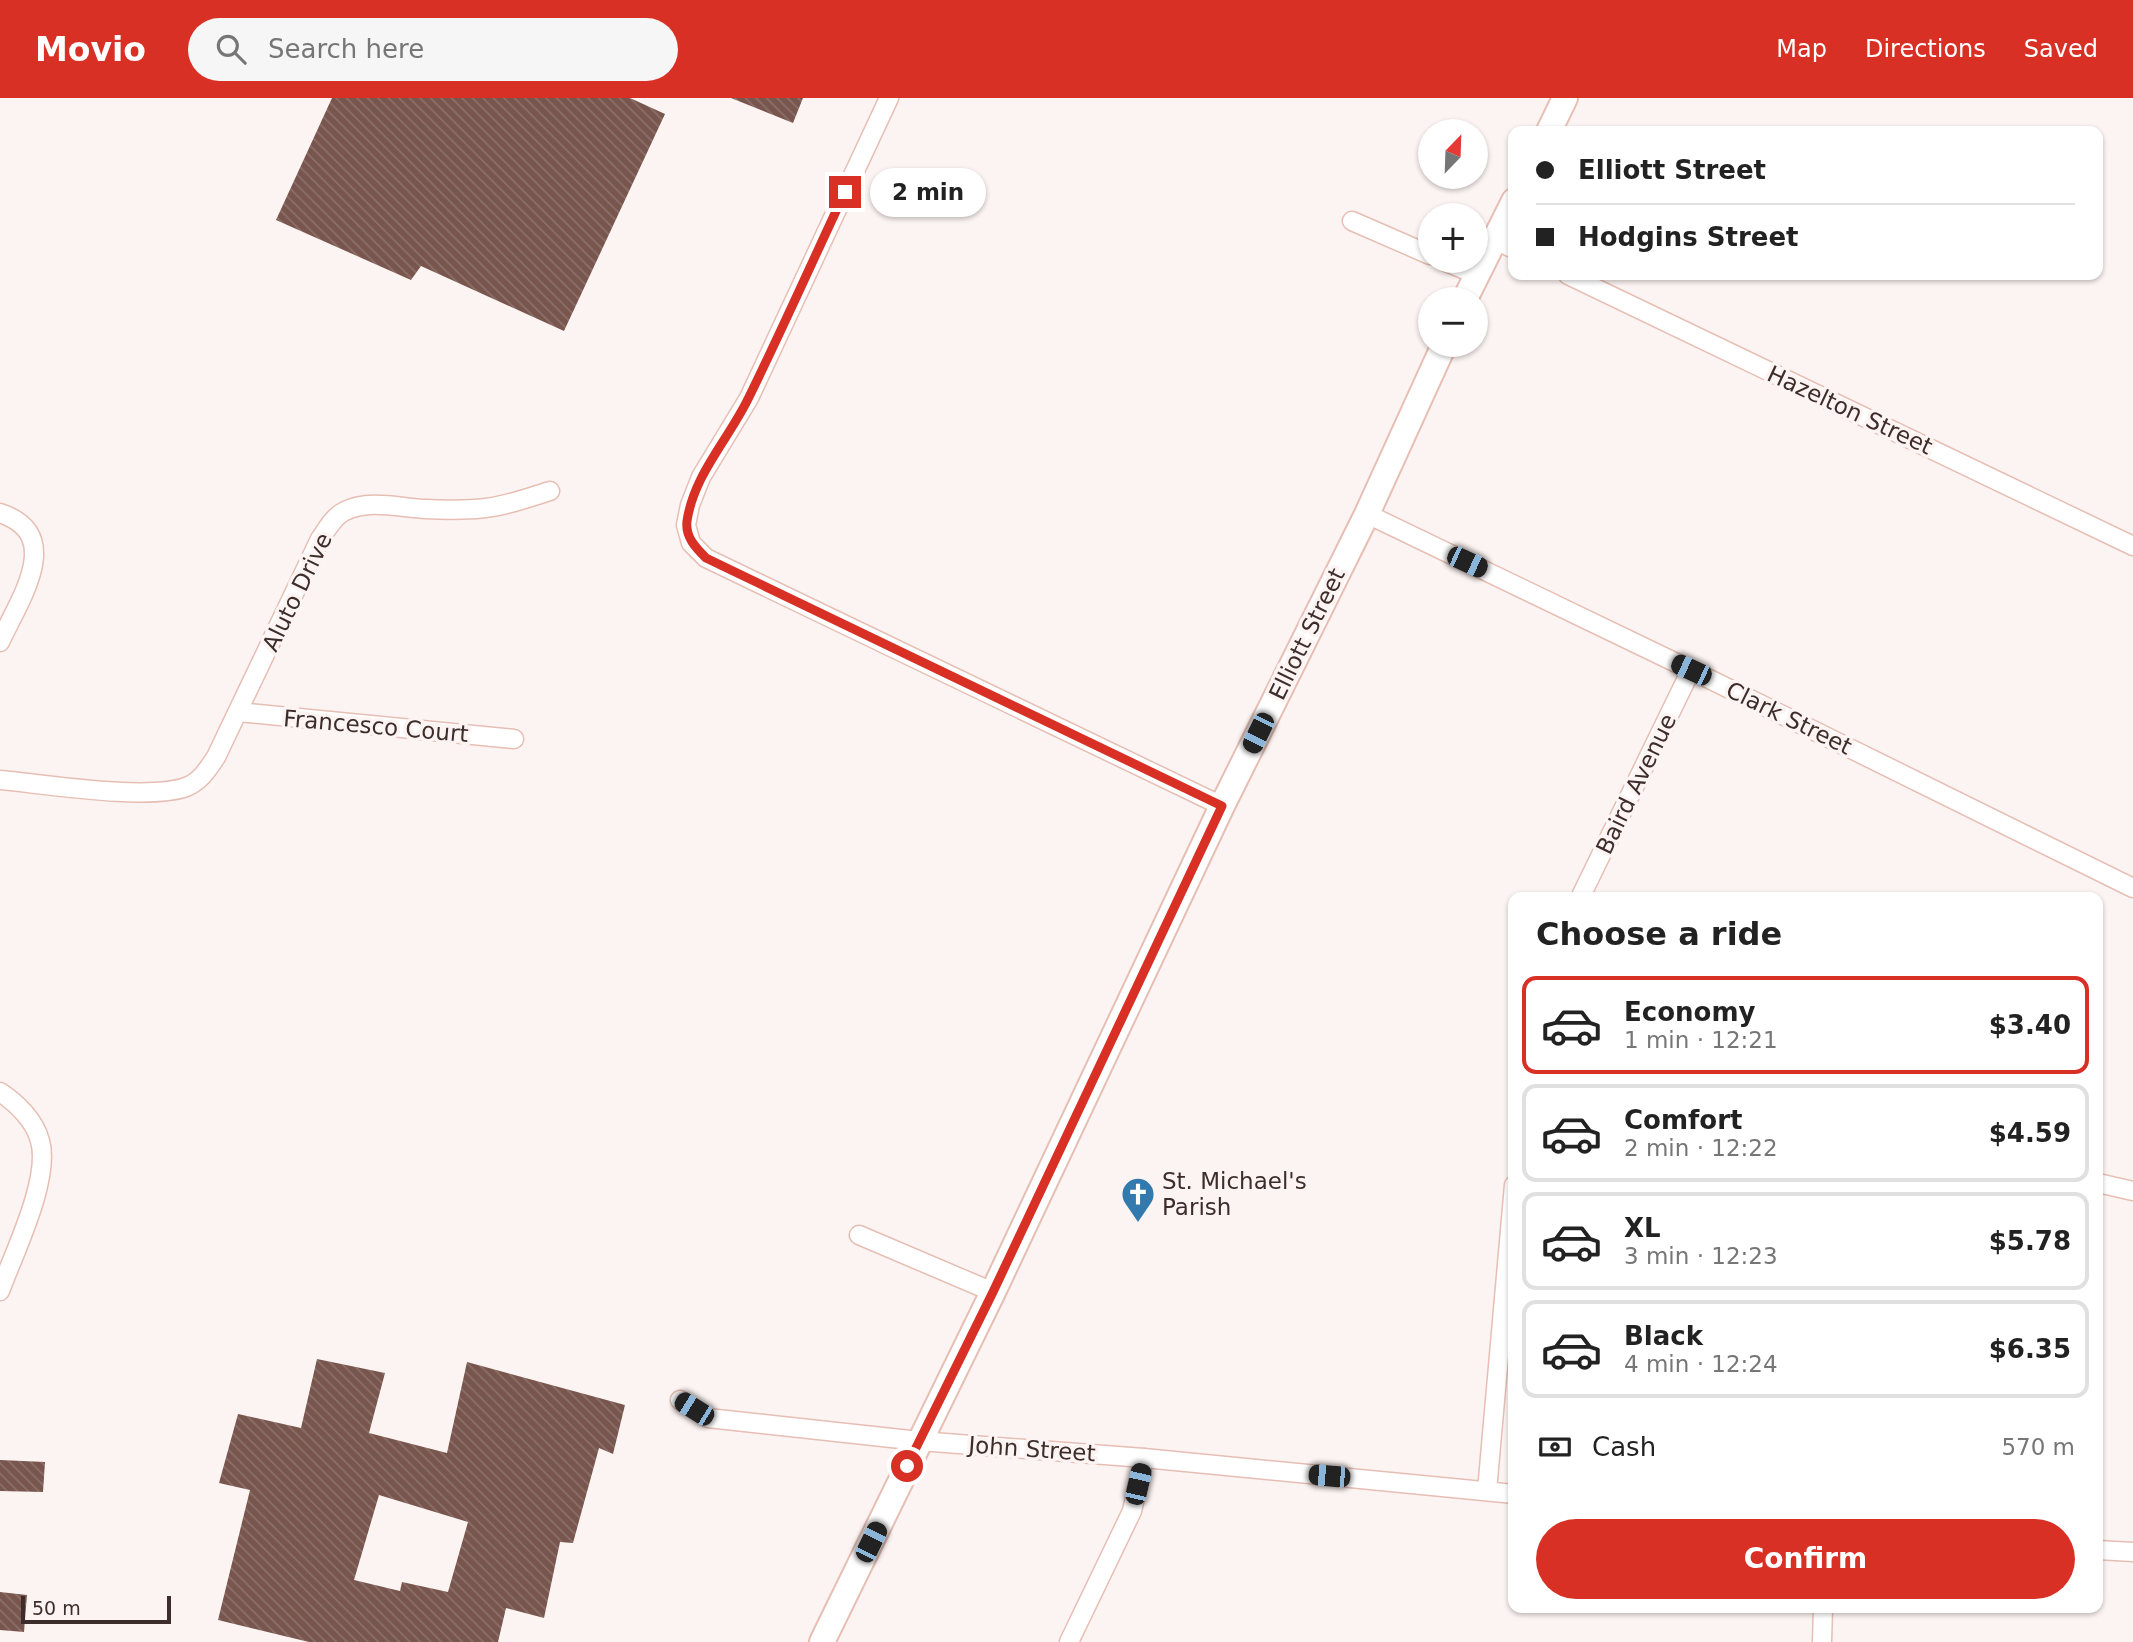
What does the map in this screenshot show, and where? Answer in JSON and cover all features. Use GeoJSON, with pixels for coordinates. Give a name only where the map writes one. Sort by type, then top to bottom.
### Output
{"type":"FeatureCollection","features":[{"type":"Feature","properties":{"kind":"street"},"geometry":{"type":"LineString","coordinates":[[889,98],[749,398],[701,477],[690,505],[686,525],[691,543],[706,558],[1222,806]]}},
{"type":"Feature","properties":{"kind":"street"},"geometry":{"type":"LineString","coordinates":[[1551,126],[1565,98]]}},
{"type":"Feature","properties":{"kind":"street"},"geometry":{"type":"LineString","coordinates":[[1352,221],[1418,250]]}},
{"type":"Feature","properties":{"kind":"street"},"geometry":{"type":"LineString","coordinates":[[1471,287],[1477,275],[1504,244],[1508,227]]}},
{"type":"Feature","properties":{"kind":"street"},"geometry":{"type":"LineString","coordinates":[[1472,273],[1477,275]]}},
{"type":"Feature","properties":{"kind":"street","name":"Hazelton Street"},"geometry":{"type":"LineString","coordinates":[[1577,280],[2133,546]]}},
{"type":"Feature","properties":{"kind":"street","name":"Elliott Street"},"geometry":{"type":"LineString","coordinates":[[822,1642],[993,1292],[1222,806],[1367,514],[1439,357]]}},
{"type":"Feature","properties":{"kind":"street","name":"Aluto Drive"},"geometry":{"type":"LineString","coordinates":[[0,780],[150,792],[184,788],[206,772],[216,757],[320,539],[330,524],[344,511],[380,505],[429,510],[476,509],[506,505],[550,491]]}},
{"type":"Feature","properties":{"kind":"street"},"geometry":{"type":"LineString","coordinates":[[0,513],[25,526],[35,542],[35,561],[0,642]]}},
{"type":"Feature","properties":{"kind":"street","name":"Clark Street"},"geometry":{"type":"LineString","coordinates":[[1367,514],[2133,888]]}},
{"type":"Feature","properties":{"kind":"street","name":"Baird Avenue"},"geometry":{"type":"LineString","coordinates":[[1583,892],[1691,670]]}},
{"type":"Feature","properties":{"kind":"street","name":"Francesco Court"},"geometry":{"type":"LineString","coordinates":[[239,712],[514,739]]}},
{"type":"Feature","properties":{"kind":"street"},"geometry":{"type":"LineString","coordinates":[[0,1092],[27,1115],[41,1142],[41,1171],[29,1221],[1,1287]]}},
{"type":"Feature","properties":{"kind":"street"},"geometry":{"type":"LineString","coordinates":[[2103,1184],[2133,1191]]}},
{"type":"Feature","properties":{"kind":"street"},"geometry":{"type":"LineString","coordinates":[[859,1235],[993,1292]]}},
{"type":"Feature","properties":{"kind":"street"},"geometry":{"type":"LineString","coordinates":[[1488,1491],[1508,1256]]}},
{"type":"Feature","properties":{"kind":"street","name":"John Street"},"geometry":{"type":"LineString","coordinates":[[680,1400],[708,1418],[919,1441],[1144,1458],[1508,1493]]}},
{"type":"Feature","properties":{"kind":"street"},"geometry":{"type":"LineString","coordinates":[[1069,1642],[1132,1511],[1144,1458]]}},
{"type":"Feature","properties":{"kind":"street"},"geometry":{"type":"LineString","coordinates":[[2103,1549],[2133,1552]]}},
{"type":"Feature","properties":{"kind":"street"},"geometry":{"type":"LineString","coordinates":[[1822,1642],[1824,1613]]}},
{"type":"Feature","properties":{"kind":"building"},"geometry":{"type":"Polygon","coordinates":[[[332,98],[630,98],[665,114],[564,331],[421,266],[411,280],[276,220],[332,98]]]}},
{"type":"Feature","properties":{"kind":"building"},"geometry":{"type":"Polygon","coordinates":[[[731,98],[803,98],[793,123],[731,98]]]}},
{"type":"Feature","properties":{"kind":"building"},"geometry":{"type":"Polygon","coordinates":[[[317,1359],[385,1373],[369,1433],[447,1453],[467,1362],[625,1405],[613,1454],[599,1448],[573,1543],[560,1542],[544,1618],[506,1608],[498,1642],[309,1642],[218,1620],[250,1490],[219,1483],[238,1414],[301,1428],[317,1359]],[[379,1495],[354,1580],[400,1591],[402,1582],[448,1592],[468,1522],[379,1495]]]}},
{"type":"Feature","properties":{"kind":"building"},"geometry":{"type":"Polygon","coordinates":[[[0,1460],[45,1462],[43,1492],[0,1491],[0,1460]]]}},
{"type":"Feature","properties":{"kind":"building"},"geometry":{"type":"Polygon","coordinates":[[[0,1592],[27,1595],[24,1632],[0,1630],[0,1592]]]}},
{"type":"Feature","properties":{"kind":"place","name":"St. Michael's Parish"},"geometry":{"type":"Point","coordinates":[1138,1224]}},
{"type":"Feature","properties":{"kind":"route"},"geometry":{"type":"LineString","coordinates":[[845,192],[749,398],[701,477],[690,505],[686,525],[691,543],[706,558],[1222,806],[993,1292],[907,1466]]}}]}
